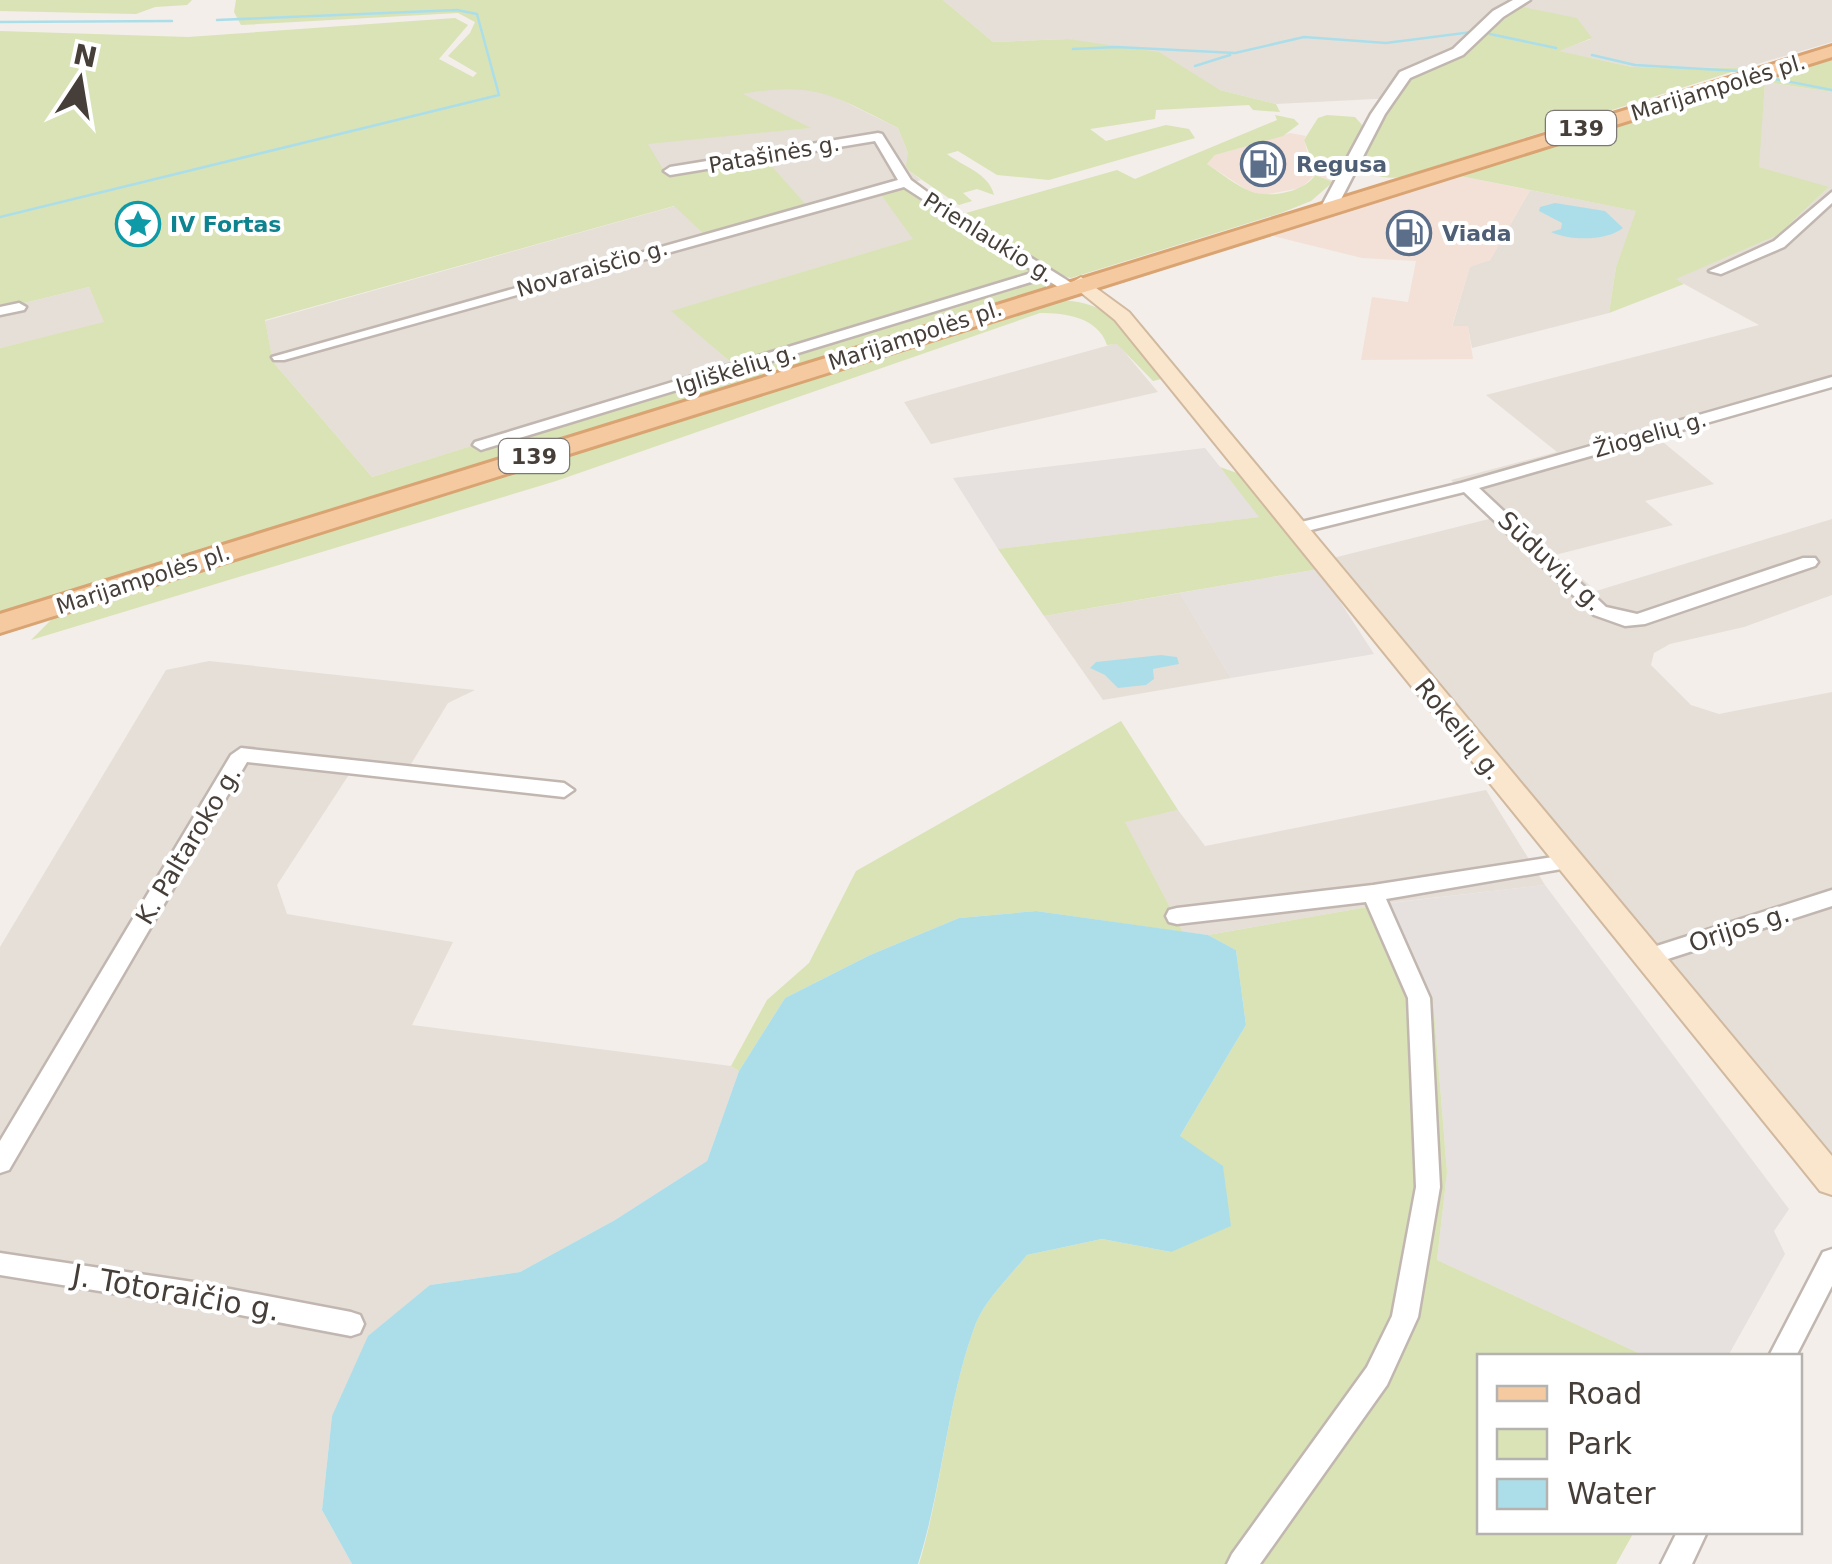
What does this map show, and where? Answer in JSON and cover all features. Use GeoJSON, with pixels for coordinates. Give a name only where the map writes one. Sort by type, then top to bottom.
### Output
{"type":"FeatureCollection","features":[{"type":"Feature","properties":{"kind":"main road","name":"Marijampolės pl."},"geometry":{"type":"LineString","coordinates":[[0,624],[1065,281],[1832,52]]}},
{"type":"Feature","properties":{"kind":"main road","name":"Rokelių g."},"geometry":{"type":"LineString","coordinates":[[1065,281],[1122,316],[1566,862],[1832,1181]]}},
{"type":"Feature","properties":{"kind":"street"},"geometry":{"type":"LineString","coordinates":[[1330,205],[1378,114],[1405,75],[1458,52],[1498,14],[1523,0]]}},
{"type":"Feature","properties":{"kind":"street","name":"Patašinės g."},"geometry":{"type":"LineString","coordinates":[[670,171],[878,137]]}},
{"type":"Feature","properties":{"kind":"street","name":"Prienlaukio g."},"geometry":{"type":"LineString","coordinates":[[878,137],[906,182],[949,214],[1065,281]]}},
{"type":"Feature","properties":{"kind":"street","name":"Novaraisčio g."},"geometry":{"type":"LineString","coordinates":[[279,357],[906,182]]}},
{"type":"Feature","properties":{"kind":"street"},"geometry":{"type":"LineString","coordinates":[[1716,271],[1779,244],[1832,196]]}},
{"type":"Feature","properties":{"kind":"street","name":"Igliškėlių g."},"geometry":{"type":"LineString","coordinates":[[481,445],[1065,281]]}},
{"type":"Feature","properties":{"kind":"street"},"geometry":{"type":"LineString","coordinates":[[0,312],[18,307]]}},
{"type":"Feature","properties":{"kind":"street","name":"Žiogelių g."},"geometry":{"type":"LineString","coordinates":[[1467,486],[1832,382]]}},
{"type":"Feature","properties":{"kind":"street"},"geometry":{"type":"LineString","coordinates":[[1295,529],[1467,486]]}},
{"type":"Feature","properties":{"kind":"street","name":"Sūduvių g."},"geometry":{"type":"LineString","coordinates":[[1467,486],[1600,611],[1625,620],[1639,620],[1809,562]]}},
{"type":"Feature","properties":{"kind":"street","name":"K. Paltaroko g."},"geometry":{"type":"LineString","coordinates":[[0,1162],[241,755],[564,790]]}},
{"type":"Feature","properties":{"kind":"street"},"geometry":{"type":"LineString","coordinates":[[1177,916],[1372,894],[1566,862]]}},
{"type":"Feature","properties":{"kind":"street"},"geometry":{"type":"LineString","coordinates":[[1242,1564],[1377,1376],[1405,1317],[1428,1187],[1419,998],[1372,894]]}},
{"type":"Feature","properties":{"kind":"street","name":"Orijos g."},"geometry":{"type":"LineString","coordinates":[[1646,958],[1832,898]]}},
{"type":"Feature","properties":{"kind":"street"},"geometry":{"type":"LineString","coordinates":[[1783,1354],[1832,1260]]}},
{"type":"Feature","properties":{"kind":"street","name":"J. Totoraičio g."},"geometry":{"type":"LineString","coordinates":[[0,1264],[351,1324]]}},
{"type":"Feature","properties":{"kind":"street"},"geometry":{"type":"LineString","coordinates":[[1676,1564],[1691,1534]]}},
{"type":"Feature","properties":{"kind":"shaded area"},"geometry":{"type":"Polygon","coordinates":[[[943,0],[1832,0],[1832,42],[1744,68],[1632,67],[1557,51],[1591,39],[1489,29],[1471,49],[1395,98],[1276,104],[1220,90],[1068,39],[993,42],[943,0]]]}},
{"type":"Feature","properties":{"kind":"shaded area"},"geometry":{"type":"Polygon","coordinates":[[[1765,82],[1832,92],[1832,388],[1658,438],[1714,484],[1645,501],[1673,525],[1555,555],[1596,591],[1832,519],[1832,595],[1744,627],[1670,644],[1654,653],[1651,665],[1691,705],[1719,714],[1832,692],[1832,1166],[1333,558],[1493,518],[1451,480],[1557,452],[1486,395],[1759,325],[1675,279],[1778,235],[1828,188],[1758,167],[1765,82]]]}},
{"type":"Feature","properties":{"kind":"shaded area"},"geometry":{"type":"Polygon","coordinates":[[[788,86],[829,94],[898,128],[908,153],[909,171],[921,180],[880,193],[914,239],[672,311],[734,365],[372,477],[273,362],[265,321],[675,206],[806,206],[764,157],[665,174],[647,143],[809,128],[741,94],[788,86]]]}},
{"type":"Feature","properties":{"kind":"shaded area"},"geometry":{"type":"Polygon","coordinates":[[[1290,133],[1306,136],[1309,158],[1330,171],[1338,171],[1333,182],[1315,175],[1301,188],[1263,195],[1247,190],[1207,164],[1215,155],[1290,133]]]}},
{"type":"Feature","properties":{"kind":"shaded area"},"geometry":{"type":"Polygon","coordinates":[[[1450,174],[1530,190],[1490,260],[1470,267],[1452,326],[1468,326],[1473,359],[1361,360],[1372,297],[1408,302],[1416,261],[1362,258],[1261,233],[1450,174]]]}},
{"type":"Feature","properties":{"kind":"shaded area"},"geometry":{"type":"Polygon","coordinates":[[[1530,190],[1637,211],[1616,267],[1609,313],[1472,348],[1468,327],[1452,327],[1470,266],[1490,260],[1530,190]]]}},
{"type":"Feature","properties":{"kind":"shaded area"},"geometry":{"type":"Polygon","coordinates":[[[89,287],[105,323],[0,348],[0,309],[89,287]]]}},
{"type":"Feature","properties":{"kind":"shaded area"},"geometry":{"type":"Polygon","coordinates":[[[1117,343],[1158,392],[931,444],[904,402],[1117,343]]]}},
{"type":"Feature","properties":{"kind":"shaded area"},"geometry":{"type":"Polygon","coordinates":[[[1205,448],[1260,517],[998,549],[953,478],[1205,448]]]}},
{"type":"Feature","properties":{"kind":"shaded area"},"geometry":{"type":"Polygon","coordinates":[[[1319,569],[1374,654],[1231,678],[1180,593],[1319,569]]]}},
{"type":"Feature","properties":{"kind":"shaded area"},"geometry":{"type":"Polygon","coordinates":[[[1180,593],[1231,678],[1103,700],[1044,616],[1180,593]]]}},
{"type":"Feature","properties":{"kind":"shaded area"},"geometry":{"type":"Polygon","coordinates":[[[209,661],[475,690],[448,703],[402,779],[350,773],[277,885],[287,914],[453,942],[412,1025],[731,1066],[739,1071],[707,1161],[615,1220],[520,1272],[430,1285],[332,1416],[322,1510],[352,1564],[0,1564],[0,947],[166,670],[209,661]]]}},
{"type":"Feature","properties":{"kind":"shaded area"},"geometry":{"type":"Polygon","coordinates":[[[1486,790],[1545,885],[1396,902],[1208,935],[1183,932],[1124,821],[1178,810],[1205,846],[1486,790]]]}},
{"type":"Feature","properties":{"kind":"shaded area"},"geometry":{"type":"Polygon","coordinates":[[[1545,885],[1789,1209],[1774,1231],[1785,1254],[1729,1354],[1641,1354],[1437,1260],[1447,1172],[1433,999],[1390,903],[1545,885]]]}},
{"type":"Feature","properties":{"kind":"green space"},"geometry":{"type":"Polygon","coordinates":[[[0,0],[192,0],[187,5],[155,7],[136,14],[0,11],[0,0]]]}},
{"type":"Feature","properties":{"kind":"green space"},"geometry":{"type":"Polygon","coordinates":[[[236,0],[943,0],[993,42],[1068,39],[1159,52],[1220,90],[1276,104],[1280,112],[1253,110],[1249,105],[1156,110],[1155,119],[1090,129],[1106,141],[1166,125],[1189,129],[1195,138],[1049,180],[997,175],[958,151],[947,154],[987,181],[994,195],[977,189],[963,193],[972,201],[959,205],[909,171],[908,153],[898,128],[824,94],[789,89],[743,94],[811,128],[648,144],[666,174],[764,157],[807,206],[703,233],[674,206],[265,320],[273,362],[372,477],[629,397],[639,404],[1038,278],[1047,279],[1052,285],[0,613],[0,348],[104,322],[89,287],[0,309],[0,31],[188,37],[455,18],[468,25],[439,59],[473,77],[477,73],[448,56],[475,22],[458,13],[241,25],[234,12],[236,0]]]}},
{"type":"Feature","properties":{"kind":"green space"},"geometry":{"type":"Polygon","coordinates":[[[1523,7],[1577,18],[1592,38],[1559,51],[1632,67],[1744,68],[1402,177],[1378,176],[1364,168],[1364,153],[1406,78],[1471,49],[1489,29],[1523,7]]]}},
{"type":"Feature","properties":{"kind":"green space"},"geometry":{"type":"Polygon","coordinates":[[[1832,60],[1832,92],[1765,82],[1759,167],[1829,187],[1778,235],[1676,279],[1684,284],[1609,313],[1616,267],[1636,211],[1450,174],[1832,60]]]}},
{"type":"Feature","properties":{"kind":"green space"},"geometry":{"type":"Polygon","coordinates":[[[1275,115],[1299,124],[1283,136],[1215,155],[1207,164],[1239,186],[1258,193],[1295,190],[1315,175],[1333,182],[1311,201],[1281,213],[1071,278],[1056,274],[966,213],[1117,170],[1135,179],[1277,120],[1275,115]]]}},
{"type":"Feature","properties":{"kind":"green space"},"geometry":{"type":"Polygon","coordinates":[[[1355,117],[1363,126],[1338,171],[1313,163],[1304,140],[1318,118],[1355,117]]]}},
{"type":"Feature","properties":{"kind":"green space"},"geometry":{"type":"Polygon","coordinates":[[[907,188],[926,206],[1034,270],[1032,274],[734,365],[671,311],[913,239],[879,192],[907,188]]]}},
{"type":"Feature","properties":{"kind":"green space"},"geometry":{"type":"Polygon","coordinates":[[[1050,300],[1072,301],[1105,312],[1117,321],[1161,379],[1153,381],[1117,344],[1107,345],[1088,323],[1070,316],[1040,313],[556,481],[31,640],[57,614],[1050,300]]]}},
{"type":"Feature","properties":{"kind":"green space"},"geometry":{"type":"Polygon","coordinates":[[[1220,467],[1237,473],[1319,569],[1044,616],[998,549],[1259,517],[1220,467]]]}},
{"type":"Feature","properties":{"kind":"green space"},"geometry":{"type":"Polygon","coordinates":[[[1121,721],[1178,810],[1125,822],[1183,932],[1036,911],[959,918],[870,955],[785,998],[739,1071],[731,1066],[767,1000],[809,963],[856,871],[1121,721]]]}},
{"type":"Feature","properties":{"kind":"green space"},"geometry":{"type":"Polygon","coordinates":[[[1390,903],[1433,999],[1447,1172],[1437,1260],[1641,1354],[1477,1354],[1477,1534],[1633,1534],[1616,1564],[919,1564],[966,1352],[980,1314],[999,1288],[1027,1255],[1102,1239],[1171,1252],[1180,1136],[1246,1025],[1236,950],[1208,935],[1390,903]]]}},
{"type":"Feature","properties":{"kind":"water"},"geometry":{"type":"Polygon","coordinates":[[[1555,203],[1605,211],[1623,228],[1598,237],[1559,235],[1551,232],[1561,229],[1562,223],[1539,211],[1540,207],[1555,203]]]}},
{"type":"Feature","properties":{"kind":"water"},"geometry":{"type":"Polygon","coordinates":[[[1177,657],[1179,664],[1153,669],[1154,679],[1146,685],[1118,688],[1105,675],[1090,668],[1096,662],[1177,657]]]}},
{"type":"Feature","properties":{"kind":"water"},"geometry":{"type":"Polygon","coordinates":[[[1036,911],[1208,935],[1236,950],[1246,1025],[1180,1136],[1223,1166],[1231,1226],[1171,1252],[1102,1239],[1027,1255],[992,1296],[976,1323],[958,1382],[918,1564],[352,1564],[322,1510],[332,1416],[368,1336],[430,1285],[520,1272],[615,1220],[707,1161],[739,1071],[785,998],[870,955],[959,918],[1036,911]]]}},
{"type":"Feature","properties":{"kind":"waterway"},"geometry":{"type":"LineString","coordinates":[[0,217],[499,95],[477,14],[457,10],[217,20]]}},
{"type":"Feature","properties":{"kind":"waterway"},"geometry":{"type":"LineString","coordinates":[[0,22],[172,21]]}},
{"type":"Feature","properties":{"kind":"waterway"},"geometry":{"type":"LineString","coordinates":[[1073,49],[1117,47],[1235,53],[1304,37],[1386,43],[1472,32]]}},
{"type":"Feature","properties":{"kind":"waterway"},"geometry":{"type":"LineString","coordinates":[[1490,34],[1556,48]]}},
{"type":"Feature","properties":{"kind":"waterway"},"geometry":{"type":"LineString","coordinates":[[1195,66],[1230,55]]}},
{"type":"Feature","properties":{"kind":"waterway"},"geometry":{"type":"LineString","coordinates":[[1592,55],[1635,65],[1738,71]]}},
{"type":"Feature","properties":{"kind":"waterway"},"geometry":{"type":"LineString","coordinates":[[1770,78],[1832,90]]}},
{"type":"Feature","properties":{"kind":"place","name":"Regusa"},"geometry":{"type":"Point","coordinates":[1263,164]}},
{"type":"Feature","properties":{"kind":"place","name":"IV Fortas"},"geometry":{"type":"Point","coordinates":[138,224]}},
{"type":"Feature","properties":{"kind":"place","name":"Viada"},"geometry":{"type":"Point","coordinates":[1409,233]}}]}
